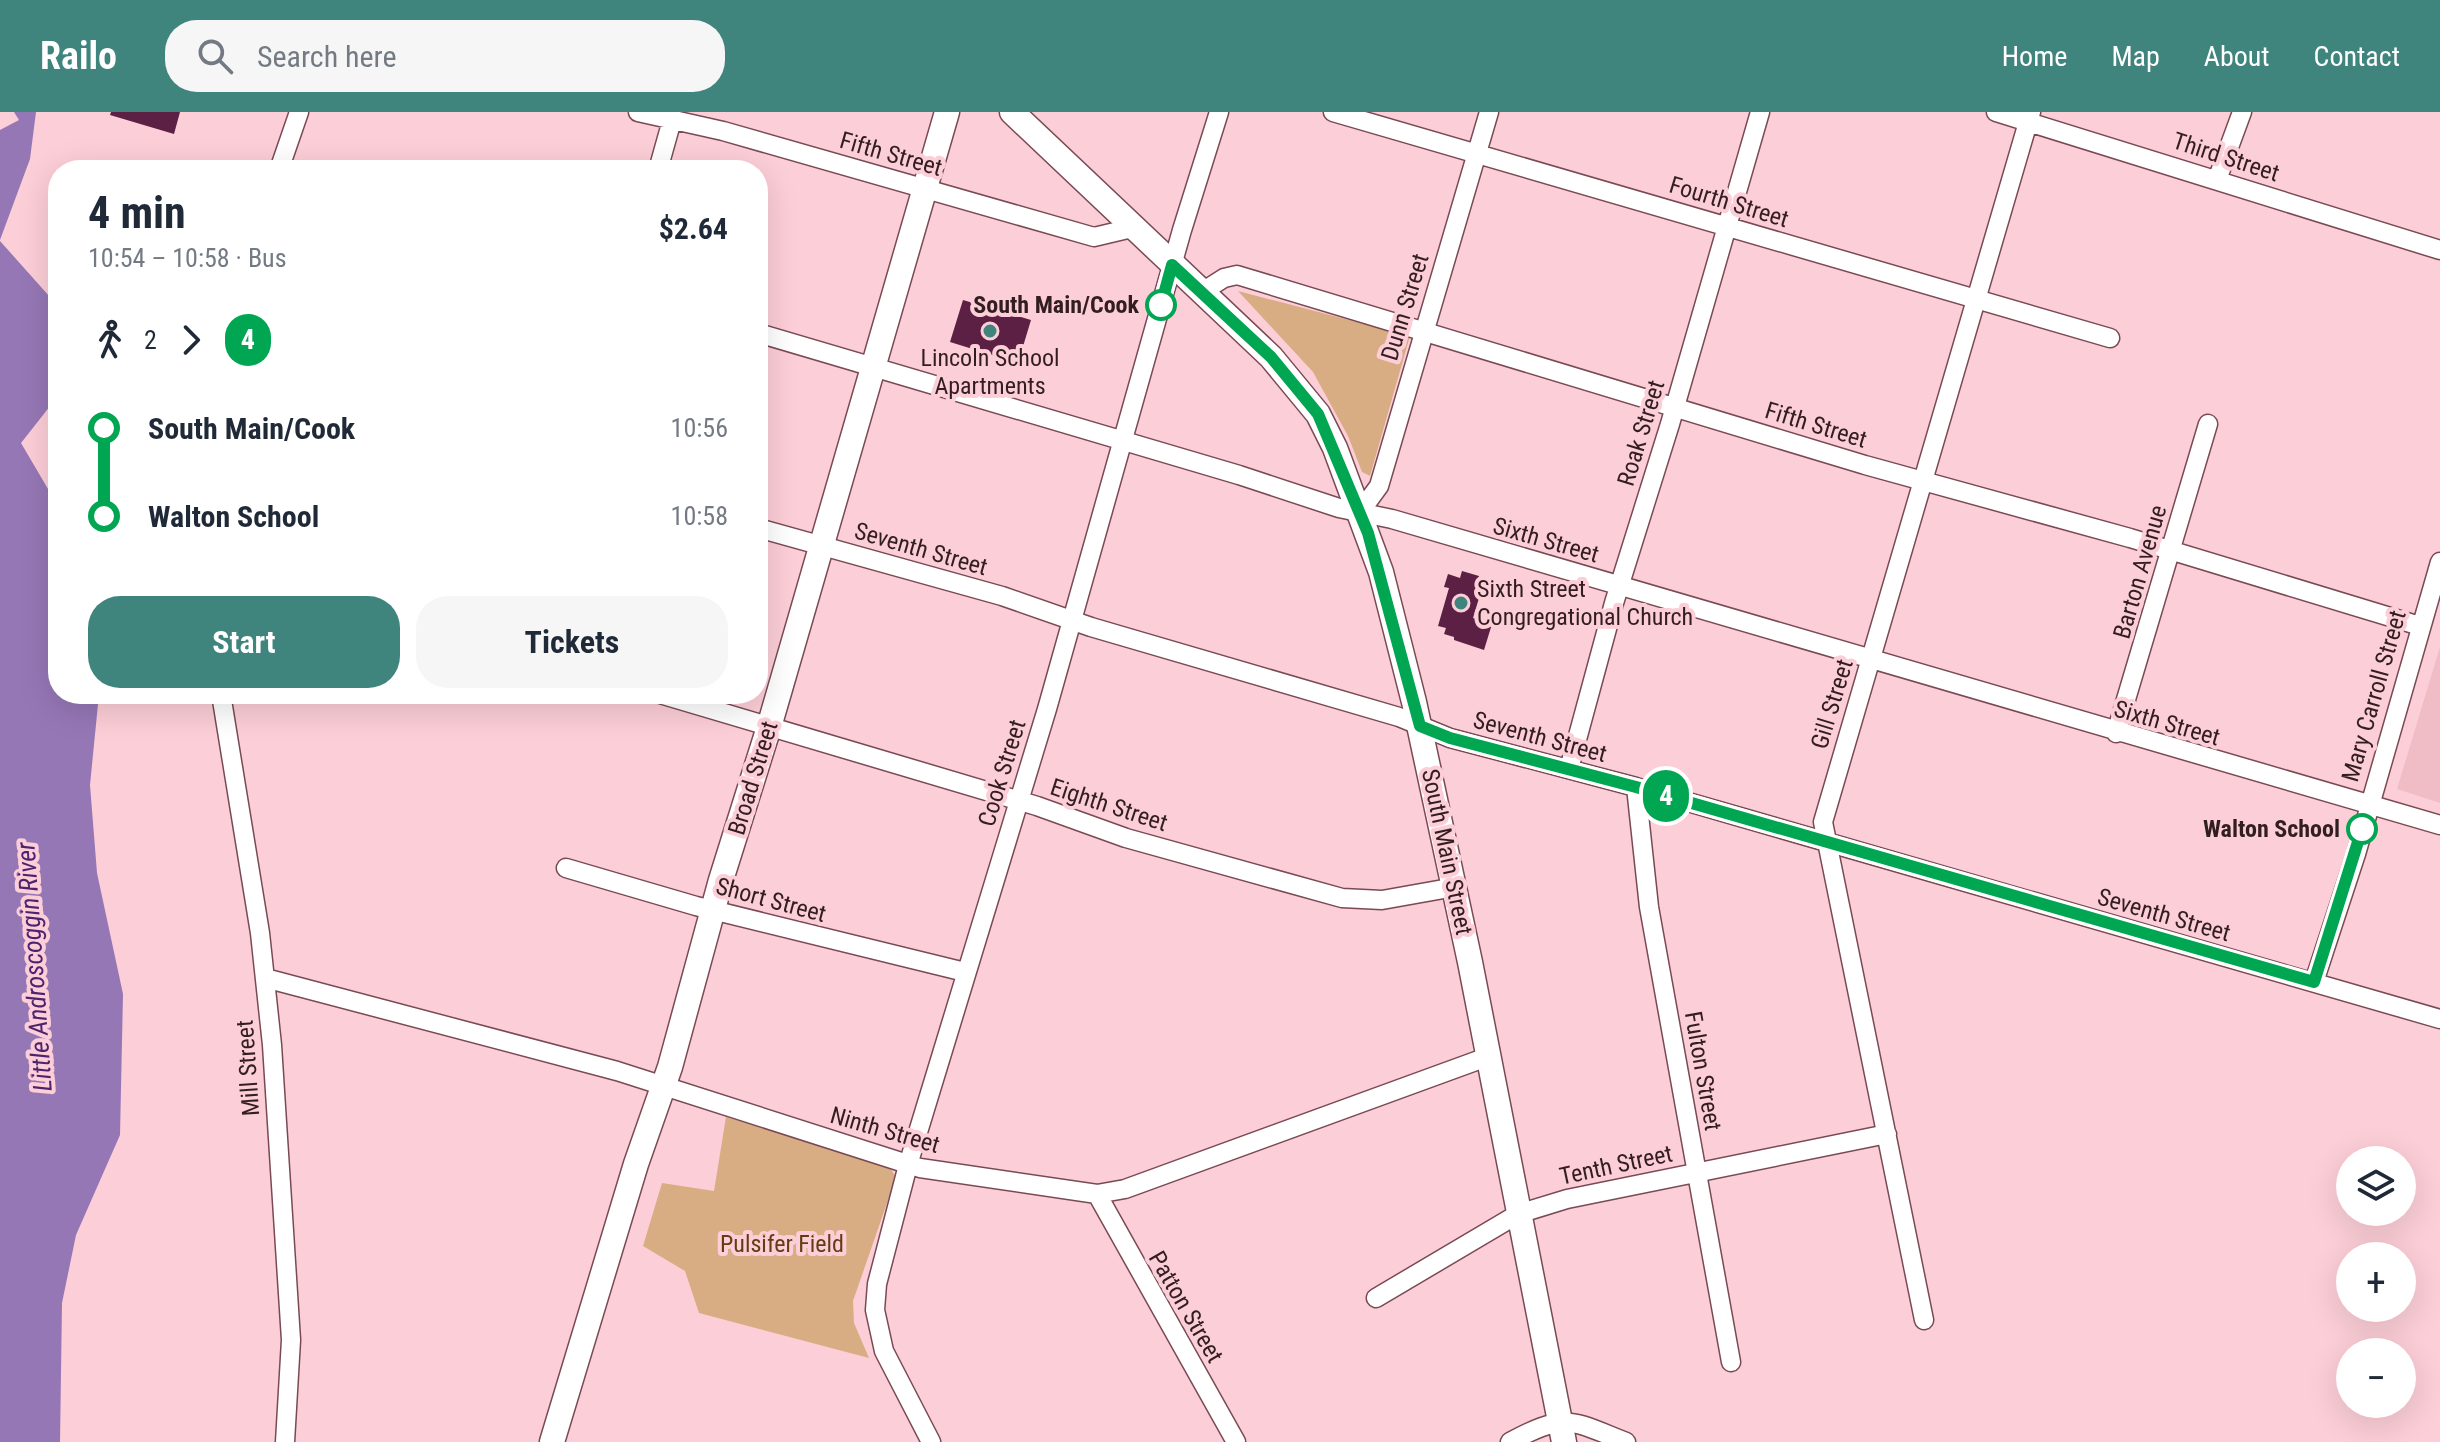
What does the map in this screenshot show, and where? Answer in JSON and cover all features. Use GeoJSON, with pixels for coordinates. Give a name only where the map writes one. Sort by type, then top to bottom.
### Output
{"type":"FeatureCollection","features":[{"type":"Feature","properties":{"kind":"street"},"geometry":{"type":"LineString","coordinates":[[282,160],[299,112]]}},
{"type":"Feature","properties":{"kind":"street","name":"Fifth Street"},"geometry":{"type":"LineString","coordinates":[[638,112],[1094,237],[1132,228]]}},
{"type":"Feature","properties":{"kind":"street","name":"Broad Street"},"geometry":{"type":"LineString","coordinates":[[552,1442],[636,1164],[664,1086],[947,112]]}},
{"type":"Feature","properties":{"kind":"street","name":"South Main Street"},"geometry":{"type":"LineString","coordinates":[[1012,112],[1300,389],[1335,448],[1381,572],[1420,726],[1455,887],[1562,1431]]}},
{"type":"Feature","properties":{"kind":"street","name":"Cook Street"},"geometry":{"type":"LineString","coordinates":[[931,1442],[884,1351],[875,1310],[877,1284],[908,1165],[1219,112]]}},
{"type":"Feature","properties":{"kind":"street","name":"Fourth Street"},"geometry":{"type":"LineString","coordinates":[[1333,112],[2110,338]]}},
{"type":"Feature","properties":{"kind":"street","name":"Dunn Street"},"geometry":{"type":"LineString","coordinates":[[1360,512],[1379,486],[1489,112]]}},
{"type":"Feature","properties":{"kind":"street","name":"Roak Street"},"geometry":{"type":"LineString","coordinates":[[1569,769],[1619,586],[1675,407],[1760,112]]}},
{"type":"Feature","properties":{"kind":"street","name":"Third Street"},"geometry":{"type":"LineString","coordinates":[[1996,112],[2030,117],[2440,250]]}},
{"type":"Feature","properties":{"kind":"street"},"geometry":{"type":"LineString","coordinates":[[2217,180],[2242,112]]}},
{"type":"Feature","properties":{"kind":"street","name":"Gill Street"},"geometry":{"type":"LineString","coordinates":[[1924,1320],[1829,843],[1823,832],[1825,811],[2030,117]]}},
{"type":"Feature","properties":{"kind":"street"},"geometry":{"type":"LineString","coordinates":[[661,160],[672,120]]}},
{"type":"Feature","properties":{"kind":"street","name":"Fifth Street"},"geometry":{"type":"LineString","coordinates":[[1202,292],[1224,278],[1237,275],[2420,626]]}},
{"type":"Feature","properties":{"kind":"street","name":"Sixth Street"},"geometry":{"type":"LineString","coordinates":[[768,336],[1360,512],[2440,825]]}},
{"type":"Feature","properties":{"kind":"street","name":"Barton Avenue"},"geometry":{"type":"LineString","coordinates":[[2116,733],[2208,424]]}},
{"type":"Feature","properties":{"kind":"street","name":"Seventh Street"},"geometry":{"type":"LineString","coordinates":[[768,531],[1002,596],[1450,738],[1636,787],[2440,1019]]}},
{"type":"Feature","properties":{"kind":"street","name":"Mary Carroll Street"},"geometry":{"type":"LineString","coordinates":[[2314,982],[2356,854],[2367,805],[2440,562]]}},
{"type":"Feature","properties":{"kind":"street","name":"Mill Street"},"geometry":{"type":"LineString","coordinates":[[223,704],[265,978],[291,1340],[285,1442]]}},
{"type":"Feature","properties":{"kind":"street","name":"Eighth Street"},"geometry":{"type":"LineString","coordinates":[[693,704],[1017,800],[1126,838],[1342,898],[1382,900],[1455,887]]}},
{"type":"Feature","properties":{"kind":"street","name":"Fulton Street"},"geometry":{"type":"LineString","coordinates":[[1636,787],[1649,907],[1731,1362]]}},
{"type":"Feature","properties":{"kind":"street","name":"Short Street"},"geometry":{"type":"LineString","coordinates":[[566,868],[713,909],[965,972]]}},
{"type":"Feature","properties":{"kind":"street","name":"Ninth Street"},"geometry":{"type":"LineString","coordinates":[[265,978],[664,1086],[908,1165],[1097,1194],[1125,1189],[1487,1057]]}},
{"type":"Feature","properties":{"kind":"street","name":"Tenth Street"},"geometry":{"type":"LineString","coordinates":[[1376,1298],[1518,1214],[1567,1199],[1887,1134]]}},
{"type":"Feature","properties":{"kind":"street","name":"Patton Street"},"geometry":{"type":"LineString","coordinates":[[1097,1194],[1236,1442]]}},
{"type":"Feature","properties":{"kind":"street"},"geometry":{"type":"LineString","coordinates":[[1510,1442],[1562,1431],[1574,1421],[1626,1442]]}},
{"type":"Feature","properties":{"kind":"shaded area","name":"Walton School"},"geometry":{"type":"Polygon","coordinates":[[[2440,647],[2440,803],[2397,789],[2440,647]]]}},
{"type":"Feature","properties":{"kind":"green space"},"geometry":{"type":"Polygon","coordinates":[[[1238,291],[1410,336],[1370,476],[1362,472],[1348,436],[1313,372],[1238,291]]]}},
{"type":"Feature","properties":{"kind":"green space","name":"Pulsifer Field"},"geometry":{"type":"Polygon","coordinates":[[[726,1117],[888,1165],[896,1177],[853,1301],[854,1323],[869,1358],[699,1313],[685,1271],[643,1246],[662,1183],[714,1191],[726,1117]]]}},
{"type":"Feature","properties":{"kind":"water"},"geometry":{"type":"Polygon","coordinates":[[[14,112],[36,112],[30,159],[0,240],[0,130],[19,120],[14,112]]]}},
{"type":"Feature","properties":{"kind":"water","name":"Little Androscoggin River"},"geometry":{"type":"Polygon","coordinates":[[[0,241],[48,295],[48,409],[21,443],[48,489],[48,704],[98,704],[90,785],[97,873],[123,994],[120,1135],[76,1235],[62,1303],[60,1442],[0,1442],[0,241]]]}},
{"type":"Feature","properties":{"kind":"building"},"geometry":{"type":"Polygon","coordinates":[[[111,112],[180,112],[174,134],[110,115],[111,112]]]}},
{"type":"Feature","properties":{"kind":"building","name":"Lincoln School Apartments"},"geometry":{"type":"Polygon","coordinates":[[[963,300],[1031,320],[1018,363],[950,342],[963,300]]]}},
{"type":"Feature","properties":{"kind":"building","name":"Sixth Street Congregational Church"},"geometry":{"type":"Polygon","coordinates":[[[1462,571],[1479,576],[1476,586],[1482,588],[1473,618],[1492,624],[1484,650],[1454,640],[1454,637],[1444,634],[1446,628],[1438,626],[1449,588],[1444,587],[1448,574],[1460,578],[1462,571]]]}},
{"type":"Feature","properties":{"kind":"bus line","name":"4"},"geometry":{"type":"LineString","coordinates":[[1161,305],[1172,265],[1271,357],[1318,414],[1335,448],[1381,572],[1420,726],[1450,738],[1636,787],[2314,982],[2362,829]]}},
{"type":"Feature","properties":{"kind":"place","name":"South Main/Cook"},"geometry":{"type":"Point","coordinates":[1161,305]}},
{"type":"Feature","properties":{"kind":"place","name":"Lincoln School Apartments"},"geometry":{"type":"Point","coordinates":[990,331]}},
{"type":"Feature","properties":{"kind":"place","name":"Sixth Street Congregational Church"},"geometry":{"type":"Point","coordinates":[1461,603]}},
{"type":"Feature","properties":{"kind":"place","name":"Walton School"},"geometry":{"type":"Point","coordinates":[2362,829]}}]}
